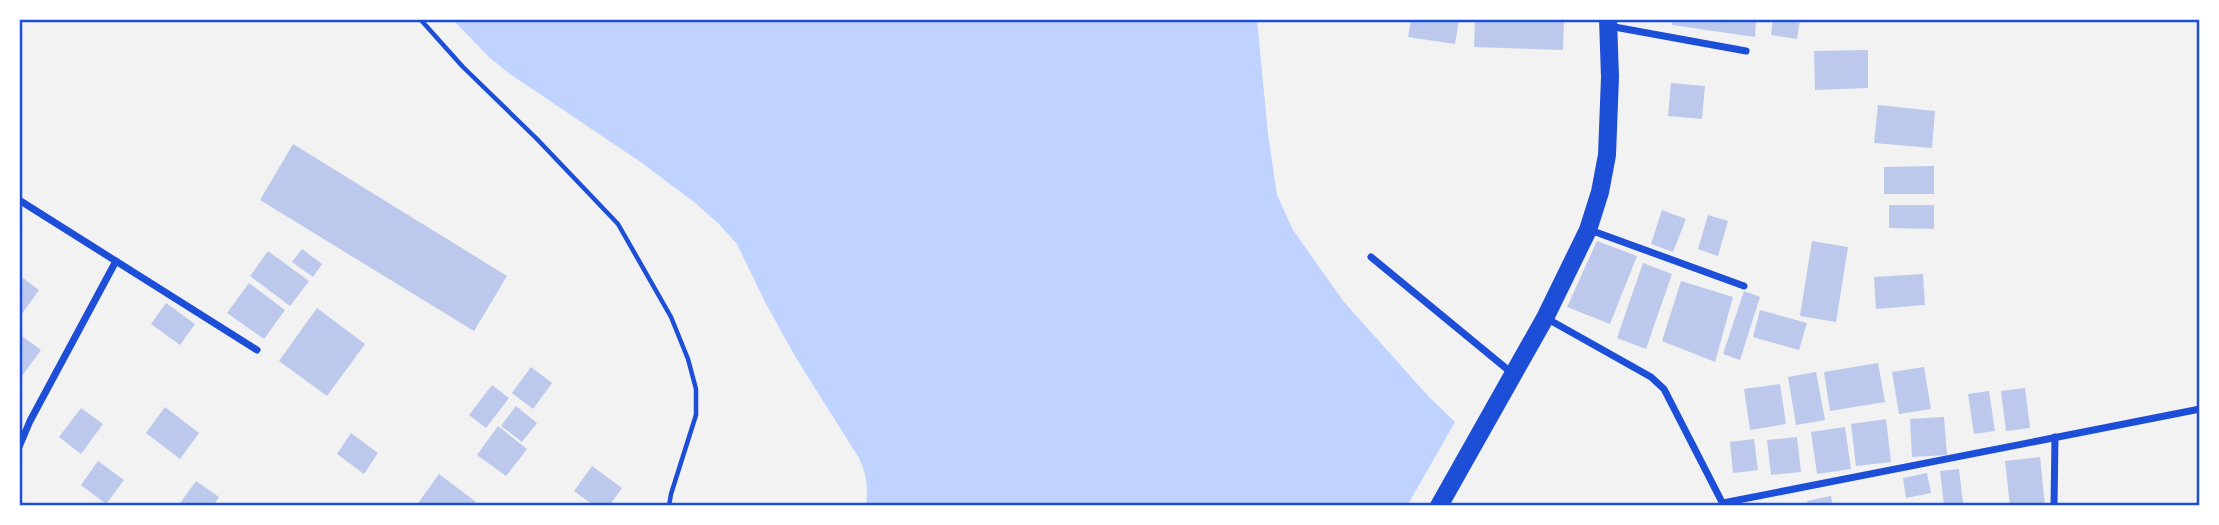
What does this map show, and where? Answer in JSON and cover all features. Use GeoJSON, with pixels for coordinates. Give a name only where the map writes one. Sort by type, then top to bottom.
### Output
{"type":"FeatureCollection","features":[{"type":"Feature","properties":{"kind":"main road"},"geometry":{"type":"LineString","coordinates":[[1438,506],[1545,318],[1588,230],[1600,192],[1607,155],[1610,76],[1608,23]]}},
{"type":"Feature","properties":{"kind":"street"},"geometry":{"type":"LineString","coordinates":[[1608,23],[1746,51]]}},
{"type":"Feature","properties":{"kind":"street"},"geometry":{"type":"LineString","coordinates":[[19,200],[257,350]]}},
{"type":"Feature","properties":{"kind":"street"},"geometry":{"type":"LineString","coordinates":[[1588,230],[1744,286]]}},
{"type":"Feature","properties":{"kind":"street"},"geometry":{"type":"LineString","coordinates":[[1371,257],[1513,375]]}},
{"type":"Feature","properties":{"kind":"street"},"geometry":{"type":"LineString","coordinates":[[19,447],[30,421],[116,261]]}},
{"type":"Feature","properties":{"kind":"street"},"geometry":{"type":"LineString","coordinates":[[1545,318],[1651,377],[1664,389],[1723,505],[2200,409]]}},
{"type":"Feature","properties":{"kind":"street"},"geometry":{"type":"LineString","coordinates":[[2054,437],[2054,506]]}},
{"type":"Feature","properties":{"kind":"path"},"geometry":{"type":"LineString","coordinates":[[420,19],[463,67],[537,138],[618,224],[671,317],[688,359],[696,389],[696,415],[669,506]]}},
{"type":"Feature","properties":{"kind":"water"},"geometry":{"type":"Polygon","coordinates":[[[452,19],[1257,19],[1277,195],[1293,230],[1344,302],[1429,397],[1455,422],[1407,506],[866,506],[866,481],[859,458],[796,358],[737,244],[694,202],[642,163],[510,74],[490,58],[452,19]]]}},
{"type":"Feature","properties":{"kind":"building"},"geometry":{"type":"Polygon","coordinates":[[[1411,19],[1459,20],[1455,44],[1408,37],[1411,19]]]}},
{"type":"Feature","properties":{"kind":"building"},"geometry":{"type":"Polygon","coordinates":[[[1475,19],[1564,19],[1563,50],[1474,47],[1475,19]]]}},
{"type":"Feature","properties":{"kind":"building"},"geometry":{"type":"Polygon","coordinates":[[[1673,19],[1756,19],[1755,37],[1672,25],[1673,19]]]}},
{"type":"Feature","properties":{"kind":"building"},"geometry":{"type":"Polygon","coordinates":[[[1773,19],[1800,19],[1797,39],[1771,35],[1773,19]]]}},
{"type":"Feature","properties":{"kind":"building"},"geometry":{"type":"Polygon","coordinates":[[[1868,50],[1868,88],[1815,90],[1814,51],[1868,50]]]}},
{"type":"Feature","properties":{"kind":"building"},"geometry":{"type":"Polygon","coordinates":[[[1671,83],[1705,86],[1702,119],[1668,116],[1671,83]]]}},
{"type":"Feature","properties":{"kind":"building"},"geometry":{"type":"Polygon","coordinates":[[[1878,105],[1935,111],[1932,148],[1874,143],[1878,105]]]}},
{"type":"Feature","properties":{"kind":"building"},"geometry":{"type":"Polygon","coordinates":[[[293,144],[507,276],[474,331],[260,200],[293,144]]]}},
{"type":"Feature","properties":{"kind":"building"},"geometry":{"type":"Polygon","coordinates":[[[1934,166],[1934,194],[1884,194],[1884,167],[1934,166]]]}},
{"type":"Feature","properties":{"kind":"building"},"geometry":{"type":"Polygon","coordinates":[[[1889,205],[1934,205],[1934,229],[1889,228],[1889,205]]]}},
{"type":"Feature","properties":{"kind":"building"},"geometry":{"type":"Polygon","coordinates":[[[1662,210],[1686,219],[1673,252],[1651,244],[1662,210]]]}},
{"type":"Feature","properties":{"kind":"building"},"geometry":{"type":"Polygon","coordinates":[[[1708,215],[1728,221],[1718,256],[1698,249],[1708,215]]]}},
{"type":"Feature","properties":{"kind":"building"},"geometry":{"type":"Polygon","coordinates":[[[1597,241],[1637,256],[1610,324],[1567,307],[1597,241]]]}},
{"type":"Feature","properties":{"kind":"building"},"geometry":{"type":"Polygon","coordinates":[[[1812,241],[1848,247],[1836,322],[1800,316],[1812,241]]]}},
{"type":"Feature","properties":{"kind":"building"},"geometry":{"type":"Polygon","coordinates":[[[302,249],[322,264],[313,277],[292,262],[302,249]]]}},
{"type":"Feature","properties":{"kind":"building"},"geometry":{"type":"Polygon","coordinates":[[[268,251],[309,281],[290,306],[250,276],[268,251]]]}},
{"type":"Feature","properties":{"kind":"building"},"geometry":{"type":"Polygon","coordinates":[[[1643,263],[1672,274],[1646,349],[1617,338],[1643,263]]]}},
{"type":"Feature","properties":{"kind":"building"},"geometry":{"type":"Polygon","coordinates":[[[1923,274],[1925,305],[1876,309],[1874,277],[1923,274]]]}},
{"type":"Feature","properties":{"kind":"building"},"geometry":{"type":"Polygon","coordinates":[[[23,278],[39,290],[19,318],[19,283],[23,278]]]}},
{"type":"Feature","properties":{"kind":"building"},"geometry":{"type":"Polygon","coordinates":[[[1681,281],[1733,297],[1715,362],[1662,341],[1681,281]]]}},
{"type":"Feature","properties":{"kind":"building"},"geometry":{"type":"Polygon","coordinates":[[[249,283],[285,310],[264,339],[227,313],[249,283]]]}},
{"type":"Feature","properties":{"kind":"building"},"geometry":{"type":"Polygon","coordinates":[[[1744,291],[1760,297],[1740,360],[1723,354],[1744,291]]]}},
{"type":"Feature","properties":{"kind":"building"},"geometry":{"type":"Polygon","coordinates":[[[166,303],[195,324],[180,345],[151,324],[166,303]]]}},
{"type":"Feature","properties":{"kind":"building"},"geometry":{"type":"Polygon","coordinates":[[[317,308],[365,344],[327,396],[279,361],[317,308]]]}},
{"type":"Feature","properties":{"kind":"building"},"geometry":{"type":"Polygon","coordinates":[[[1760,310],[1807,323],[1799,350],[1753,337],[1760,310]]]}},
{"type":"Feature","properties":{"kind":"building"},"geometry":{"type":"Polygon","coordinates":[[[19,334],[41,350],[19,380],[19,334]]]}},
{"type":"Feature","properties":{"kind":"building"},"geometry":{"type":"Polygon","coordinates":[[[1878,363],[1885,402],[1830,411],[1824,372],[1878,363]]]}},
{"type":"Feature","properties":{"kind":"building"},"geometry":{"type":"Polygon","coordinates":[[[531,367],[552,383],[533,409],[512,393],[531,367]]]}},
{"type":"Feature","properties":{"kind":"building"},"geometry":{"type":"Polygon","coordinates":[[[1924,367],[1931,409],[1899,414],[1892,372],[1924,367]]]}},
{"type":"Feature","properties":{"kind":"building"},"geometry":{"type":"Polygon","coordinates":[[[1816,372],[1825,420],[1796,425],[1788,377],[1816,372]]]}},
{"type":"Feature","properties":{"kind":"building"},"geometry":{"type":"Polygon","coordinates":[[[1780,384],[1786,424],[1750,430],[1744,389],[1780,384]]]}},
{"type":"Feature","properties":{"kind":"building"},"geometry":{"type":"Polygon","coordinates":[[[492,385],[509,398],[486,428],[469,415],[492,385]]]}},
{"type":"Feature","properties":{"kind":"building"},"geometry":{"type":"Polygon","coordinates":[[[2025,388],[2030,428],[2006,431],[2001,391],[2025,388]]]}},
{"type":"Feature","properties":{"kind":"building"},"geometry":{"type":"Polygon","coordinates":[[[1989,391],[1995,431],[1974,434],[1968,394],[1989,391]]]}},
{"type":"Feature","properties":{"kind":"building"},"geometry":{"type":"Polygon","coordinates":[[[516,406],[537,423],[522,442],[501,426],[516,406]]]}},
{"type":"Feature","properties":{"kind":"building"},"geometry":{"type":"Polygon","coordinates":[[[165,407],[199,433],[180,459],[146,433],[165,407]]]}},
{"type":"Feature","properties":{"kind":"building"},"geometry":{"type":"Polygon","coordinates":[[[81,408],[103,424],[81,454],[59,437],[81,408]]]}},
{"type":"Feature","properties":{"kind":"building"},"geometry":{"type":"Polygon","coordinates":[[[1944,417],[1947,455],[1912,457],[1910,419],[1944,417]]]}},
{"type":"Feature","properties":{"kind":"building"},"geometry":{"type":"Polygon","coordinates":[[[1886,419],[1891,462],[1856,466],[1851,424],[1886,419]]]}},
{"type":"Feature","properties":{"kind":"building"},"geometry":{"type":"Polygon","coordinates":[[[498,426],[527,449],[506,476],[477,455],[498,426]]]}},
{"type":"Feature","properties":{"kind":"building"},"geometry":{"type":"Polygon","coordinates":[[[1845,427],[1851,469],[1817,474],[1811,432],[1845,427]]]}},
{"type":"Feature","properties":{"kind":"building"},"geometry":{"type":"Polygon","coordinates":[[[351,433],[378,453],[364,474],[337,454],[351,433]]]}},
{"type":"Feature","properties":{"kind":"building"},"geometry":{"type":"Polygon","coordinates":[[[1797,437],[1801,472],[1771,475],[1767,440],[1797,437]]]}},
{"type":"Feature","properties":{"kind":"building"},"geometry":{"type":"Polygon","coordinates":[[[1754,439],[1758,470],[1733,473],[1730,442],[1754,439]]]}},
{"type":"Feature","properties":{"kind":"building"},"geometry":{"type":"Polygon","coordinates":[[[2040,457],[2045,506],[2010,506],[2005,461],[2040,457]]]}},
{"type":"Feature","properties":{"kind":"building"},"geometry":{"type":"Polygon","coordinates":[[[98,461],[124,480],[106,504],[81,485],[98,461]]]}},
{"type":"Feature","properties":{"kind":"building"},"geometry":{"type":"Polygon","coordinates":[[[592,466],[622,488],[609,506],[594,506],[574,491],[592,466]]]}},
{"type":"Feature","properties":{"kind":"building"},"geometry":{"type":"Polygon","coordinates":[[[1959,469],[1963,503],[1944,505],[1940,471],[1959,469]]]}},
{"type":"Feature","properties":{"kind":"building"},"geometry":{"type":"Polygon","coordinates":[[[1927,473],[1931,493],[1906,498],[1903,478],[1927,473]]]}},
{"type":"Feature","properties":{"kind":"building"},"geometry":{"type":"Polygon","coordinates":[[[439,474],[476,502],[473,506],[416,506],[439,474]]]}},
{"type":"Feature","properties":{"kind":"building"},"geometry":{"type":"Polygon","coordinates":[[[196,481],[219,497],[213,506],[178,506],[196,481]]]}},
{"type":"Feature","properties":{"kind":"building"},"geometry":{"type":"Polygon","coordinates":[[[1831,496],[1833,506],[1808,506],[1807,501],[1831,496]]]}}]}
